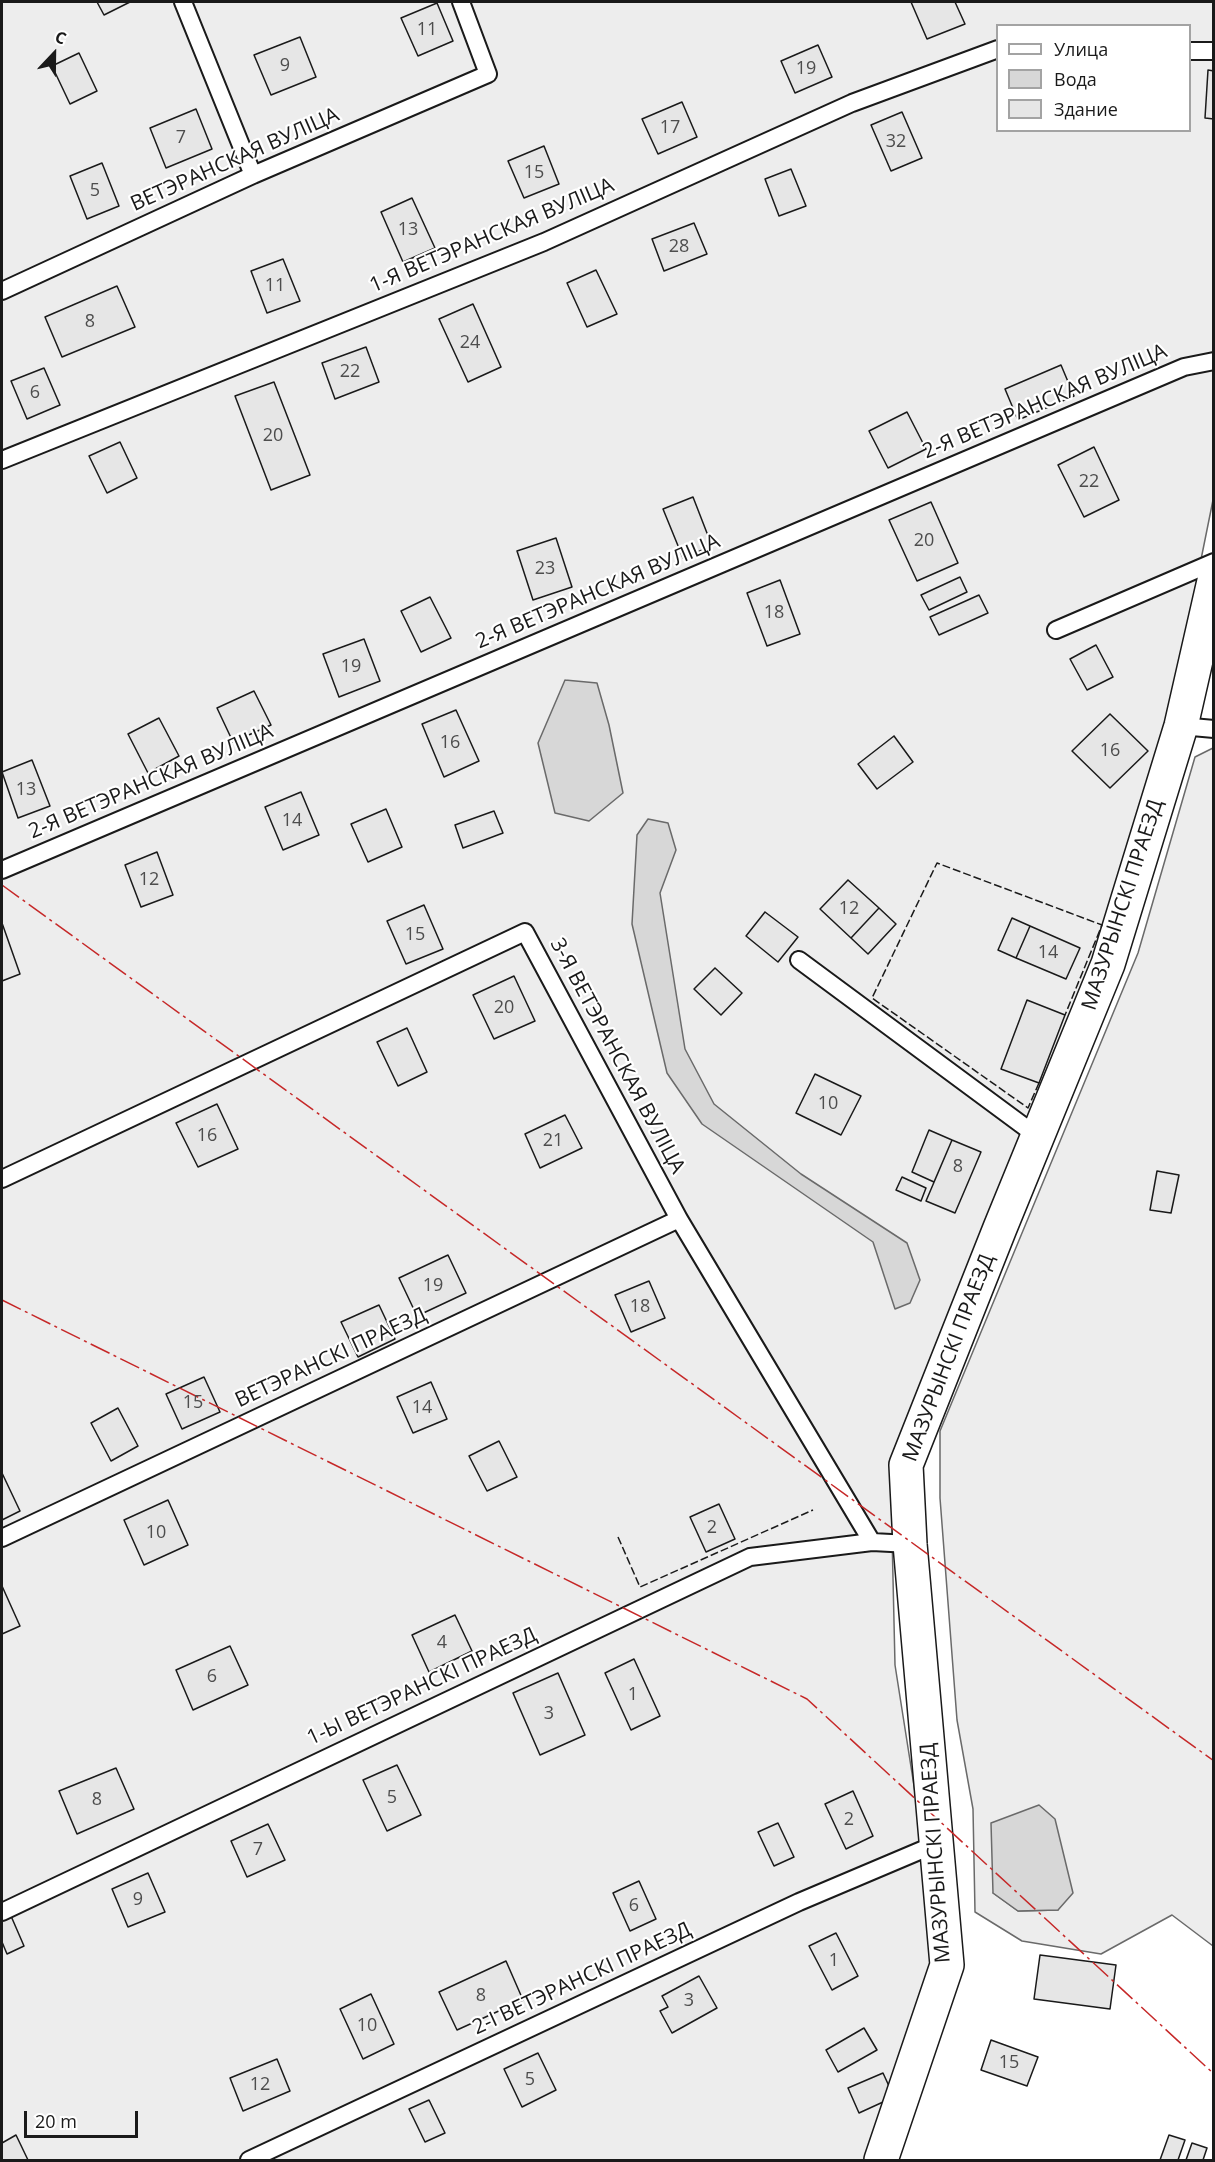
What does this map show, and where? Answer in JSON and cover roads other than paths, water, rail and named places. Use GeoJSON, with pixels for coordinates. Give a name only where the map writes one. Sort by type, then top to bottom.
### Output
{"type":"FeatureCollection","features":[{"type":"Feature","properties":{"kind":"street","name":"МАЗУРЫНСКІ ПРАЕЗД"},"geometry":{"type":"LineString","coordinates":[[881,2160],[947,1965],[910,1544],[906,1465],[1108,964],[1181,726],[1214,581]]}},
{"type":"Feature","properties":{"kind":"lane"},"geometry":{"type":"LineString","coordinates":[[183,2],[253,175]]}},
{"type":"Feature","properties":{"kind":"lane","name":"ВЕТЭРАНСКАЯ ВУЛІЦА"},"geometry":{"type":"LineString","coordinates":[[2,291],[253,175],[488,74],[461,2]]}},
{"type":"Feature","properties":{"kind":"lane","name":"1-Я ВЕТЭРАНСКАЯ ВУЛІЦА"},"geometry":{"type":"LineString","coordinates":[[2,460],[544,242],[852,102],[996,50]]}},
{"type":"Feature","properties":{"kind":"lane"},"geometry":{"type":"LineString","coordinates":[[1191,51],[1214,51]]}},
{"type":"Feature","properties":{"kind":"lane","name":"2-Я ВЕТЭРАНСКАЯ ВУЛІЦА"},"geometry":{"type":"LineString","coordinates":[[2,870],[1184,367],[1214,361]]}},
{"type":"Feature","properties":{"kind":"lane"},"geometry":{"type":"LineString","coordinates":[[1056,630],[1214,562]]}},
{"type":"Feature","properties":{"kind":"lane"},"geometry":{"type":"LineString","coordinates":[[1181,726],[1214,729]]}},
{"type":"Feature","properties":{"kind":"lane","name":"3-Я ВЕТЭРАНСКАЯ ВУЛІЦА"},"geometry":{"type":"LineString","coordinates":[[2,1179],[525,932],[680,1219],[872,1542]]}},
{"type":"Feature","properties":{"kind":"lane"},"geometry":{"type":"LineString","coordinates":[[799,960],[1037,1136]]}},
{"type":"Feature","properties":{"kind":"lane","name":"ВЕТЭРАНСКІ ПРАЕЗД"},"geometry":{"type":"LineString","coordinates":[[2,1538],[680,1219]]}},
{"type":"Feature","properties":{"kind":"lane"},"geometry":{"type":"LineString","coordinates":[[872,1542],[910,1544]]}},
{"type":"Feature","properties":{"kind":"lane","name":"1-Ы ВЕТЭРАНСКІ ПРАЕЗД"},"geometry":{"type":"LineString","coordinates":[[2,1912],[750,1557],[872,1542]]}},
{"type":"Feature","properties":{"kind":"lane","name":"2-І ВЕТЭРАНСКІ ПРАЕЗД"},"geometry":{"type":"LineString","coordinates":[[249,2160],[800,1902],[936,1844]]}},
{"type":"Feature","properties":{"kind":"water"},"geometry":{"type":"Polygon","coordinates":[[[565,680],[597,683],[609,725],[623,793],[589,821],[555,813],[538,743],[565,680]]]}},
{"type":"Feature","properties":{"kind":"water"},"geometry":{"type":"Polygon","coordinates":[[[648,819],[668,823],[676,850],[660,893],[685,1049],[714,1104],[801,1174],[907,1243],[920,1280],[910,1303],[895,1309],[873,1242],[702,1124],[667,1073],[632,924],[637,835],[648,819]]]}},
{"type":"Feature","properties":{"kind":"water"},"geometry":{"type":"Polygon","coordinates":[[[1039,1805],[1055,1819],[1073,1893],[1058,1910],[1018,1911],[993,1893],[991,1823],[1039,1805]]]}}]}
